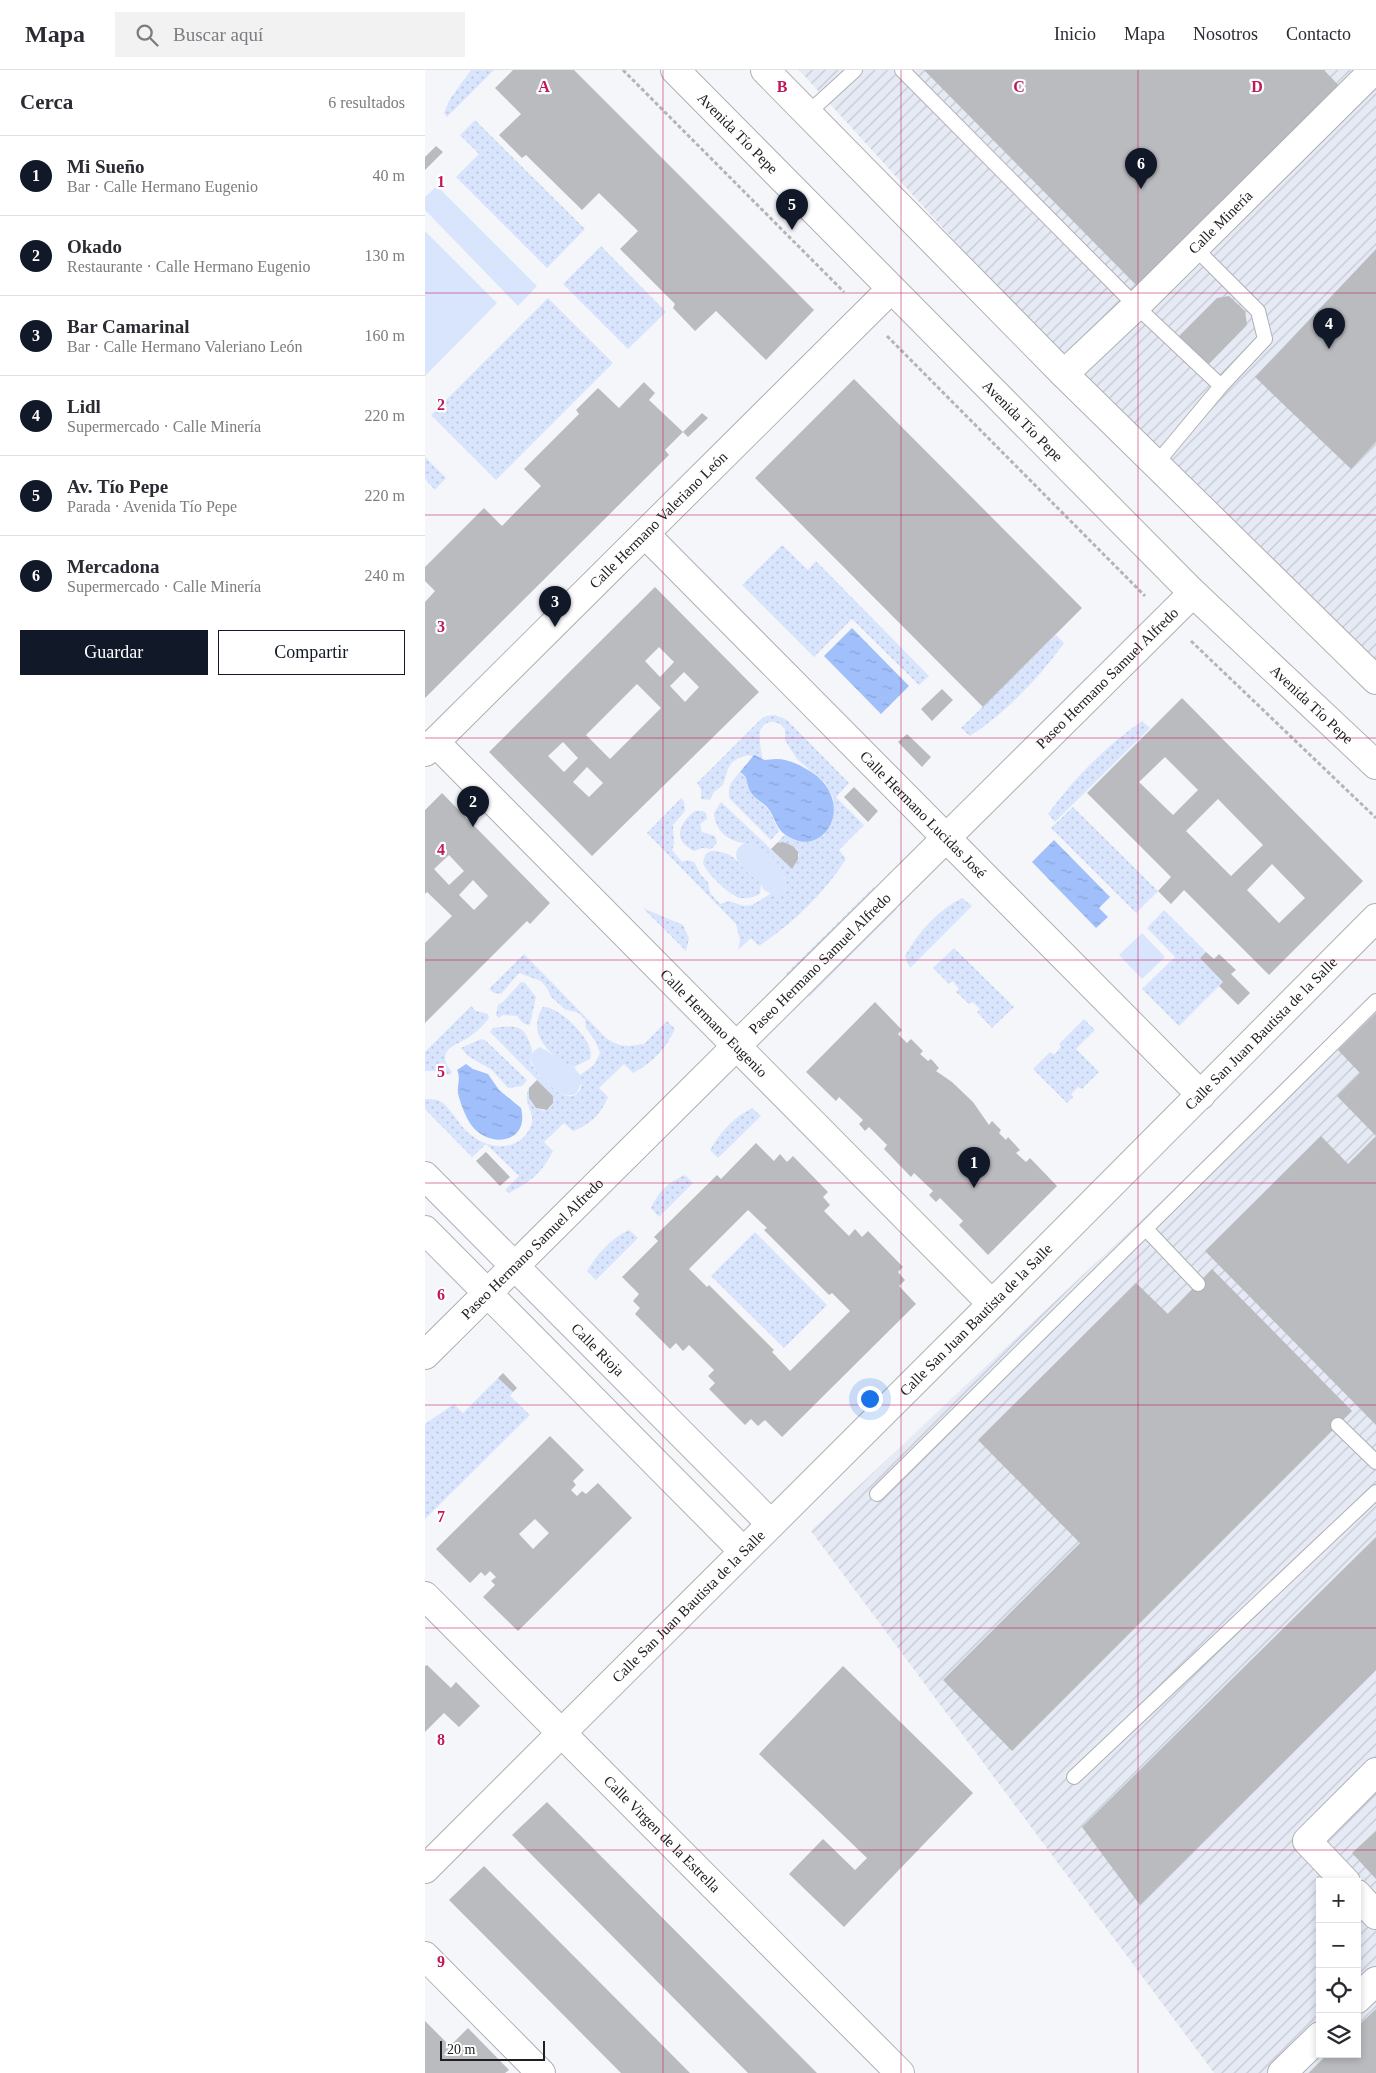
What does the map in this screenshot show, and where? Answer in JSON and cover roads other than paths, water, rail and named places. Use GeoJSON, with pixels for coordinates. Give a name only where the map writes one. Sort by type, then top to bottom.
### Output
{"type":"FeatureCollection","features":[{"type":"Feature","properties":{"kind":"street","name":"Avenida Tío Pepe"},"geometry":{"type":"LineString","coordinates":[[675,70],[891,290],[1193,592],[1376,765]]}},
{"type":"Feature","properties":{"kind":"street"},"geometry":{"type":"LineString","coordinates":[[765,70],[1064,374],[1376,680]]}},
{"type":"Feature","properties":{"kind":"street","name":"Calle Minería"},"geometry":{"type":"LineString","coordinates":[[1064,374],[1137,306],[1374,70]]}},
{"type":"Feature","properties":{"kind":"street","name":"Calle Hermano Valeriano León"},"geometry":{"type":"LineString","coordinates":[[430,747],[891,290]]}},
{"type":"Feature","properties":{"kind":"street","name":"Calle Hermano Lucidas José"},"geometry":{"type":"LineString","coordinates":[[645,534],[1201,1095]]}},
{"type":"Feature","properties":{"kind":"street","name":"Paseo Hermano Samuel Alfredo"},"geometry":{"type":"LineString","coordinates":[[425,1355],[1193,592]]}},
{"type":"Feature","properties":{"kind":"street","name":"Calle Hermano Eugenio"},"geometry":{"type":"LineString","coordinates":[[430,747],[736,1047],[992,1304]]}},
{"type":"Feature","properties":{"kind":"street","name":"Calle San Juan Bautista de la Salle"},"geometry":{"type":"LineString","coordinates":[[425,1869],[1376,918]]}},
{"type":"Feature","properties":{"kind":"street","name":"Calle Rioja"},"geometry":{"type":"LineString","coordinates":[[425,1176],[771,1524]]}},
{"type":"Feature","properties":{"kind":"street"},"geometry":{"type":"LineString","coordinates":[[425,1230],[743,1551]]}},
{"type":"Feature","properties":{"kind":"street","name":"Calle Virgen de la Estrella"},"geometry":{"type":"LineString","coordinates":[[425,1596],[900,2073]]}},
{"type":"Feature","properties":{"kind":"street"},"geometry":{"type":"LineString","coordinates":[[1341,1878],[1307,1841],[1376,1772]]}},
{"type":"Feature","properties":{"kind":"street"},"geometry":{"type":"LineString","coordinates":[[1361,1899],[1376,1915]]}},
{"type":"Feature","properties":{"kind":"street"},"geometry":{"type":"LineString","coordinates":[[425,1956],[541,2073]]}},
{"type":"Feature","properties":{"kind":"street"},"geometry":{"type":"LineString","coordinates":[[1361,1996],[1376,1981]]}},
{"type":"Feature","properties":{"kind":"street"},"geometry":{"type":"LineString","coordinates":[[1282,2073],[1316,2040]]}},
{"type":"Feature","properties":{"kind":"lane"},"geometry":{"type":"LineString","coordinates":[[808,113],[855,70]]}},
{"type":"Feature","properties":{"kind":"lane"},"geometry":{"type":"LineString","coordinates":[[902,70],[1137,306],[1221,386]]}},
{"type":"Feature","properties":{"kind":"lane"},"geometry":{"type":"LineString","coordinates":[[1156,464],[1221,386],[1265,339],[1258,311],[1195,248]]}},
{"type":"Feature","properties":{"kind":"lane"},"geometry":{"type":"LineString","coordinates":[[877,1494],[1376,1001]]}},
{"type":"Feature","properties":{"kind":"lane"},"geometry":{"type":"LineString","coordinates":[[1146,1228],[1198,1284]]}},
{"type":"Feature","properties":{"kind":"lane"},"geometry":{"type":"LineString","coordinates":[[1338,1425],[1376,1462]]}},
{"type":"Feature","properties":{"kind":"lane"},"geometry":{"type":"LineString","coordinates":[[1074,1777],[1376,1492]]}},
{"type":"Feature","properties":{"kind":"water"},"geometry":{"type":"Polygon","coordinates":[[[852,628],[909,686],[881,714],[824,656],[852,628]]]}},
{"type":"Feature","properties":{"kind":"water"},"geometry":{"type":"Polygon","coordinates":[[[754,755],[765,760],[780,759],[793,762],[808,770],[823,782],[831,795],[834,809],[831,822],[825,833],[815,840],[803,842],[789,837],[781,831],[767,807],[750,791],[746,778],[740,772],[754,755]]]}},
{"type":"Feature","properties":{"kind":"water"},"geometry":{"type":"Polygon","coordinates":[[[1054,840],[1110,897],[1099,908],[1108,917],[1096,928],[1032,862],[1054,840]]]}},
{"type":"Feature","properties":{"kind":"water"},"geometry":{"type":"Polygon","coordinates":[[[466,1064],[473,1069],[488,1074],[499,1090],[521,1108],[522,1120],[520,1129],[514,1135],[507,1139],[498,1140],[489,1138],[472,1126],[463,1110],[458,1093],[459,1076],[457,1070],[466,1064]]]}},
{"type":"Feature","properties":{"kind":"place","name":"Mercadona"},"geometry":{"type":"Point","coordinates":[1141,189]}},
{"type":"Feature","properties":{"kind":"place","name":"Av. Tío Pepe"},"geometry":{"type":"Point","coordinates":[792,230]}},
{"type":"Feature","properties":{"kind":"place","name":"Lidl"},"geometry":{"type":"Point","coordinates":[1329,349]}},
{"type":"Feature","properties":{"kind":"place","name":"Bar Camarinal"},"geometry":{"type":"Point","coordinates":[555,627]}},
{"type":"Feature","properties":{"kind":"place","name":"Okado"},"geometry":{"type":"Point","coordinates":[473,827]}},
{"type":"Feature","properties":{"kind":"place","name":"Mi Sueño"},"geometry":{"type":"Point","coordinates":[974,1188]}}]}
